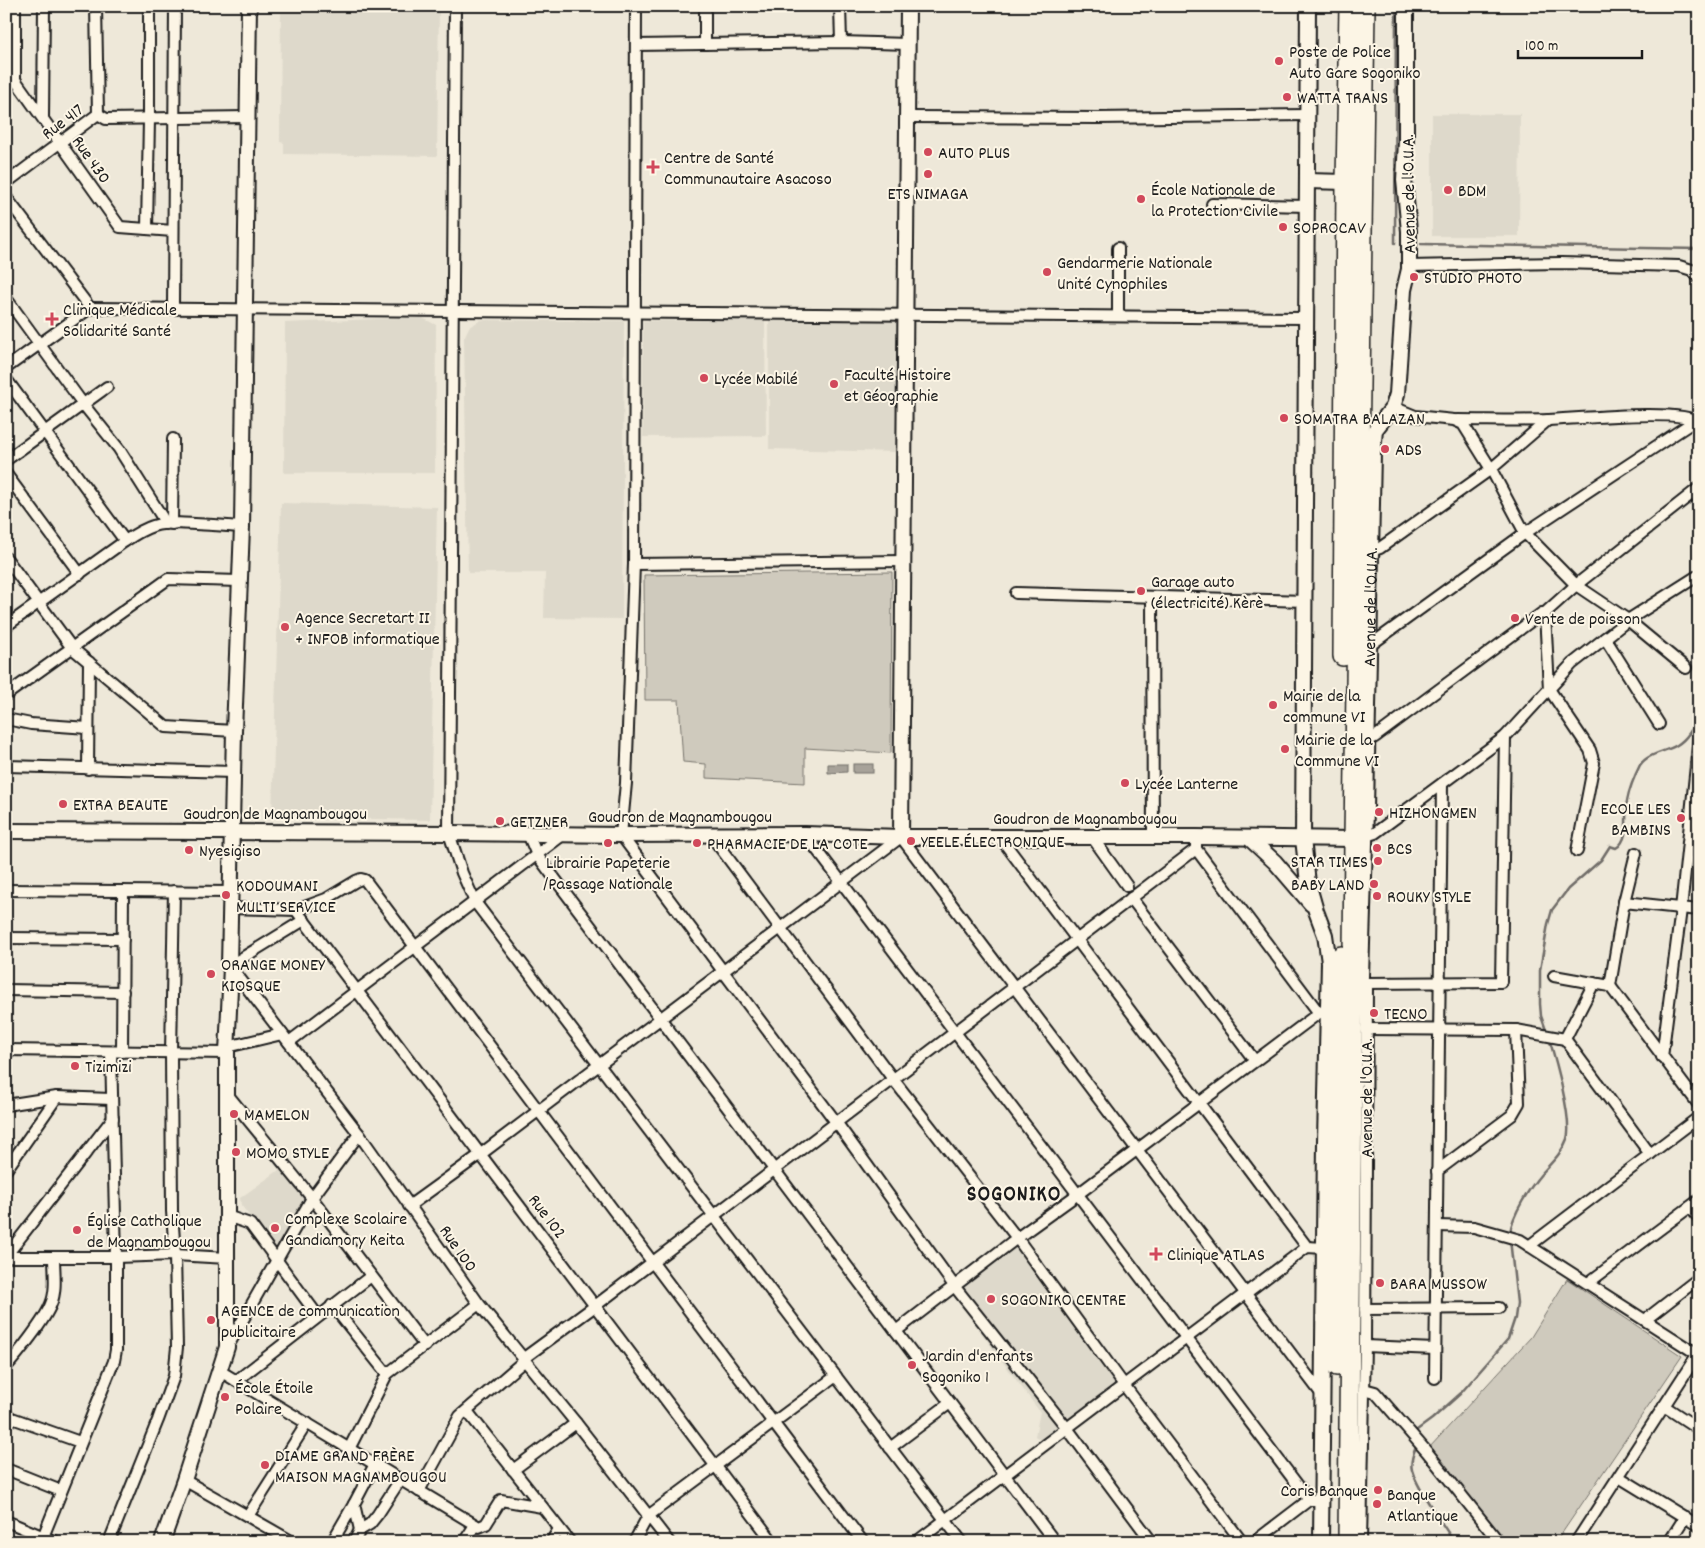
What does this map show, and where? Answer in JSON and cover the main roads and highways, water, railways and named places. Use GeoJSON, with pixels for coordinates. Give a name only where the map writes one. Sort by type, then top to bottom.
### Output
{"type":"FeatureCollection","features":[{"type":"Feature","properties":{"kind":"highway","name":"Avenue de l'O.U.A."},"geometry":{"type":"LineString","coordinates":[[1349,6],[1346,182],[1354,838]]}},
{"type":"Feature","properties":{"kind":"highway","name":"Avenue de l'O.U.A."},"geometry":{"type":"LineString","coordinates":[[1336,1542],[1335,1011],[1354,838],[1365,6]]}},
{"type":"Feature","properties":{"kind":"highway","name":"Avenue de l'O.U.A."},"geometry":{"type":"LineString","coordinates":[[1335,1011],[1348,1542]]}},
{"type":"Feature","properties":{"kind":"waterway"},"geometry":{"type":"LineString","coordinates":[[1395,243],[1396,6]]}},
{"type":"Feature","properties":{"kind":"waterway"},"geometry":{"type":"LineString","coordinates":[[1421,244],[1699,249]]}},
{"type":"Feature","properties":{"kind":"waterway"},"geometry":{"type":"LineString","coordinates":[[1547,1033],[1541,1016],[1540,970],[1552,910],[1568,889],[1601,860],[1610,846],[1616,848],[1621,844],[1625,833],[1628,797],[1640,765],[1648,758],[1673,747],[1685,739],[1699,714]]}},
{"type":"Feature","properties":{"kind":"waterway"},"geometry":{"type":"LineString","coordinates":[[1510,1233],[1514,1218],[1527,1193],[1560,1153],[1567,1139],[1568,1118],[1566,1104],[1549,1038]]}},
{"type":"Feature","properties":{"kind":"waterway"},"geometry":{"type":"LineString","coordinates":[[1417,1430],[1460,1394],[1508,1339],[1515,1318],[1517,1303],[1510,1239]]}},
{"type":"Feature","properties":{"kind":"waterway"},"geometry":{"type":"LineString","coordinates":[[1416,1447],[1411,1464],[1415,1478],[1454,1542]]}},
{"type":"Feature","properties":{"kind":"place","name":"Poste de Police Auto Gare Sogoniko"},"geometry":{"type":"Point","coordinates":[1279,61]}},
{"type":"Feature","properties":{"kind":"place","name":"WATTA TRANS"},"geometry":{"type":"Point","coordinates":[1287,97]}},
{"type":"Feature","properties":{"kind":"place","name":"AUTO PLUS"},"geometry":{"type":"Point","coordinates":[928,152]}},
{"type":"Feature","properties":{"kind":"place","name":"Centre de Santé Communautaire Asacoso"},"geometry":{"type":"Point","coordinates":[653,167]}},
{"type":"Feature","properties":{"kind":"place","name":"ETS NIMAGA"},"geometry":{"type":"Point","coordinates":[928,174]}},
{"type":"Feature","properties":{"kind":"place","name":"BDM"},"geometry":{"type":"Point","coordinates":[1448,190]}},
{"type":"Feature","properties":{"kind":"place","name":"École Nationale de la Protection Civile"},"geometry":{"type":"Point","coordinates":[1141,199]}},
{"type":"Feature","properties":{"kind":"place","name":"SOPROCAV"},"geometry":{"type":"Point","coordinates":[1283,227]}},
{"type":"Feature","properties":{"kind":"place","name":"Gendarmerie Nationale Unité Cynophiles"},"geometry":{"type":"Point","coordinates":[1047,272]}},
{"type":"Feature","properties":{"kind":"place","name":"STUDIO PHOTO"},"geometry":{"type":"Point","coordinates":[1414,277]}},
{"type":"Feature","properties":{"kind":"place","name":"Clinique Médicale Solidarité Santé"},"geometry":{"type":"Point","coordinates":[52,319]}},
{"type":"Feature","properties":{"kind":"place","name":"Lycée Mabilé"},"geometry":{"type":"Point","coordinates":[704,378]}},
{"type":"Feature","properties":{"kind":"place","name":"Faculté Histoire et Géographie"},"geometry":{"type":"Point","coordinates":[834,384]}},
{"type":"Feature","properties":{"kind":"place","name":"SOMATRA BALAZAN"},"geometry":{"type":"Point","coordinates":[1284,418]}},
{"type":"Feature","properties":{"kind":"place","name":"ADS"},"geometry":{"type":"Point","coordinates":[1385,449]}},
{"type":"Feature","properties":{"kind":"place","name":"Garage auto (électricité) Kèrè"},"geometry":{"type":"Point","coordinates":[1141,591]}},
{"type":"Feature","properties":{"kind":"place","name":"Vente de poisson"},"geometry":{"type":"Point","coordinates":[1515,618]}},
{"type":"Feature","properties":{"kind":"place","name":"Agence Secretart II + INFOB informatique"},"geometry":{"type":"Point","coordinates":[285,627]}},
{"type":"Feature","properties":{"kind":"place","name":"Mairie de la commune VI"},"geometry":{"type":"Point","coordinates":[1273,705]}},
{"type":"Feature","properties":{"kind":"place","name":"Mairie de la Commune VI"},"geometry":{"type":"Point","coordinates":[1285,749]}},
{"type":"Feature","properties":{"kind":"place","name":"Lycée Lanterne"},"geometry":{"type":"Point","coordinates":[1125,783]}},
{"type":"Feature","properties":{"kind":"place","name":"EXTRA BEAUTE"},"geometry":{"type":"Point","coordinates":[63,804]}},
{"type":"Feature","properties":{"kind":"place","name":"HIZHONGMEN"},"geometry":{"type":"Point","coordinates":[1379,812]}},
{"type":"Feature","properties":{"kind":"place","name":"ECOLE LES BAMBINS"},"geometry":{"type":"Point","coordinates":[1681,818]}},
{"type":"Feature","properties":{"kind":"place","name":"GETZNER"},"geometry":{"type":"Point","coordinates":[500,821]}},
{"type":"Feature","properties":{"kind":"place","name":"YEELE ÉLECTRONIQUE"},"geometry":{"type":"Point","coordinates":[911,841]}},
{"type":"Feature","properties":{"kind":"place","name":"Librairie Papeterie /Passage Nationale"},"geometry":{"type":"Point","coordinates":[608,843]}},
{"type":"Feature","properties":{"kind":"place","name":"PHARMACIE DE LA COTE"},"geometry":{"type":"Point","coordinates":[697,843]}},
{"type":"Feature","properties":{"kind":"place","name":"BCS"},"geometry":{"type":"Point","coordinates":[1377,848]}},
{"type":"Feature","properties":{"kind":"place","name":"Nyesigiso"},"geometry":{"type":"Point","coordinates":[189,850]}},
{"type":"Feature","properties":{"kind":"place","name":"STAR TIMES"},"geometry":{"type":"Point","coordinates":[1378,861]}},
{"type":"Feature","properties":{"kind":"place","name":"BABY LAND"},"geometry":{"type":"Point","coordinates":[1374,884]}},
{"type":"Feature","properties":{"kind":"place","name":"KODOUMANI MULTI SERVICE"},"geometry":{"type":"Point","coordinates":[226,895]}},
{"type":"Feature","properties":{"kind":"place","name":"ROUKY STYLE"},"geometry":{"type":"Point","coordinates":[1377,896]}},
{"type":"Feature","properties":{"kind":"place","name":"ORANGE MONEY KIOSQUE"},"geometry":{"type":"Point","coordinates":[211,974]}},
{"type":"Feature","properties":{"kind":"place","name":"TECNO"},"geometry":{"type":"Point","coordinates":[1374,1013]}},
{"type":"Feature","properties":{"kind":"place","name":"Tizimizi"},"geometry":{"type":"Point","coordinates":[75,1066]}},
{"type":"Feature","properties":{"kind":"place","name":"MAMELON"},"geometry":{"type":"Point","coordinates":[234,1114]}},
{"type":"Feature","properties":{"kind":"place","name":"MOMO STYLE"},"geometry":{"type":"Point","coordinates":[236,1152]}},
{"type":"Feature","properties":{"kind":"place","name":"Complexe Scolaire Gandiamory Keita"},"geometry":{"type":"Point","coordinates":[275,1228]}},
{"type":"Feature","properties":{"kind":"place","name":"Église Catholique de Magnambougou"},"geometry":{"type":"Point","coordinates":[77,1230]}},
{"type":"Feature","properties":{"kind":"place","name":"Clinique ATLAS"},"geometry":{"type":"Point","coordinates":[1156,1254]}},
{"type":"Feature","properties":{"kind":"place","name":"BARA MUSSOW"},"geometry":{"type":"Point","coordinates":[1380,1283]}},
{"type":"Feature","properties":{"kind":"place","name":"SOGONIKO CENTRE"},"geometry":{"type":"Point","coordinates":[991,1299]}},
{"type":"Feature","properties":{"kind":"place","name":"AGENCE de communication publicitaire"},"geometry":{"type":"Point","coordinates":[211,1320]}},
{"type":"Feature","properties":{"kind":"place","name":"Jardin d'enfants Sogoniko 1"},"geometry":{"type":"Point","coordinates":[912,1365]}},
{"type":"Feature","properties":{"kind":"place","name":"École Étoile Polaire"},"geometry":{"type":"Point","coordinates":[225,1397]}},
{"type":"Feature","properties":{"kind":"place","name":"DIAME GRAND FRÈRE MAISON MAGNAMBOUGOU"},"geometry":{"type":"Point","coordinates":[265,1465]}},
{"type":"Feature","properties":{"kind":"place","name":"Coris Banque"},"geometry":{"type":"Point","coordinates":[1378,1490]}},
{"type":"Feature","properties":{"kind":"place","name":"Banque Atlantique"},"geometry":{"type":"Point","coordinates":[1377,1504]}},
{"type":"Feature","properties":{"kind":"district","name":"SOGONIKO"},"geometry":{"type":"Point","coordinates":[1014,1192]}}]}
